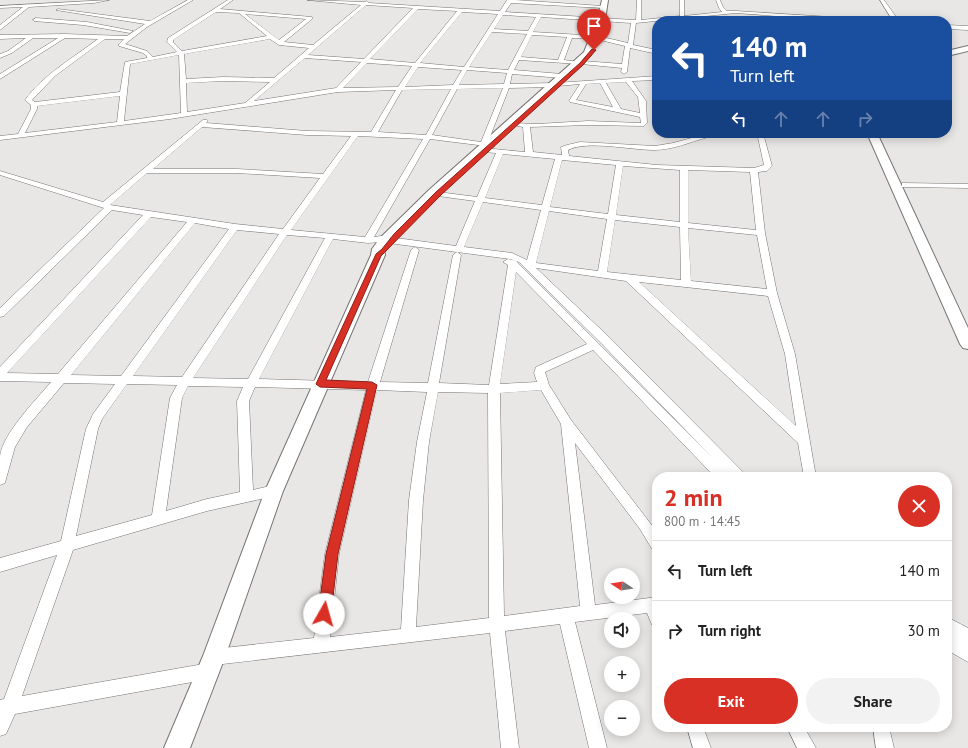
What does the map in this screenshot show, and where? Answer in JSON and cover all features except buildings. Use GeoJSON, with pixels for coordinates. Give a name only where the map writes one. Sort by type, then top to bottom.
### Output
{"type":"FeatureCollection","features":[{"type":"Feature","properties":{"kind":"street"},"geometry":{"type":"LineString","coordinates":[[0,28],[34,0]]}},
{"type":"Feature","properties":{"kind":"street"},"geometry":{"type":"LineString","coordinates":[[60,0],[51,10],[36,20],[80,22],[87,24],[85,25]]}},
{"type":"Feature","properties":{"kind":"street"},"geometry":{"type":"LineString","coordinates":[[51,10],[107,0]]}},
{"type":"Feature","properties":{"kind":"street"},"geometry":{"type":"LineString","coordinates":[[149,59],[150,56],[146,52],[121,45],[128,38],[150,23],[191,0]]}},
{"type":"Feature","properties":{"kind":"street"},"geometry":{"type":"LineString","coordinates":[[184,115],[182,55],[170,42],[170,39],[231,0]]}},
{"type":"Feature","properties":{"kind":"street"},"geometry":{"type":"LineString","coordinates":[[309,0],[366,2],[602,20],[636,22],[652,21]]}},
{"type":"Feature","properties":{"kind":"street"},"geometry":{"type":"LineString","coordinates":[[178,748],[212,664],[274,491],[320,384],[381,244],[428,137],[454,88],[509,0],[606,2],[592,53],[557,82],[487,146],[438,194],[381,244]]}},
{"type":"Feature","properties":{"kind":"street"},"geometry":{"type":"LineString","coordinates":[[515,124],[526,126],[588,123],[642,125],[644,123],[640,95],[626,80],[625,66],[636,22],[639,0]]}},
{"type":"Feature","properties":{"kind":"street"},"geometry":{"type":"LineString","coordinates":[[682,0],[682,16]]}},
{"type":"Feature","properties":{"kind":"street"},"geometry":{"type":"LineString","coordinates":[[718,0],[721,8],[726,13]]}},
{"type":"Feature","properties":{"kind":"street"},"geometry":{"type":"LineString","coordinates":[[882,0],[893,16]]}},
{"type":"Feature","properties":{"kind":"street"},"geometry":{"type":"LineString","coordinates":[[247,104],[366,2]]}},
{"type":"Feature","properties":{"kind":"street"},"geometry":{"type":"LineString","coordinates":[[0,7],[26,6],[150,23]]}},
{"type":"Feature","properties":{"kind":"street"},"geometry":{"type":"LineString","coordinates":[[0,12],[6,7]]}},
{"type":"Feature","properties":{"kind":"street"},"geometry":{"type":"LineString","coordinates":[[338,90],[417,7]]}},
{"type":"Feature","properties":{"kind":"street"},"geometry":{"type":"LineString","coordinates":[[215,10],[310,18],[279,43]]}},
{"type":"Feature","properties":{"kind":"street"},"geometry":{"type":"LineString","coordinates":[[373,134],[416,65],[460,10]]}},
{"type":"Feature","properties":{"kind":"street"},"geometry":{"type":"LineString","coordinates":[[241,13],[279,43],[314,47]]}},
{"type":"Feature","properties":{"kind":"street"},"geometry":{"type":"LineString","coordinates":[[692,16],[726,13],[758,13],[797,16]]}},
{"type":"Feature","properties":{"kind":"street"},"geometry":{"type":"LineString","coordinates":[[487,146],[510,72],[539,16]]}},
{"type":"Feature","properties":{"kind":"street"},"geometry":{"type":"LineString","coordinates":[[566,23],[568,17]]}},
{"type":"Feature","properties":{"kind":"street"},"geometry":{"type":"LineString","coordinates":[[0,77],[85,25],[137,32]]}},
{"type":"Feature","properties":{"kind":"street"},"geometry":{"type":"LineString","coordinates":[[952,27],[968,28]]}},
{"type":"Feature","properties":{"kind":"street"},"geometry":{"type":"LineString","coordinates":[[561,35],[563,29]]}},
{"type":"Feature","properties":{"kind":"street"},"geometry":{"type":"LineString","coordinates":[[490,30],[596,38],[652,51]]}},
{"type":"Feature","properties":{"kind":"street"},"geometry":{"type":"LineString","coordinates":[[0,56],[10,52],[32,36]]}},
{"type":"Feature","properties":{"kind":"street"},"geometry":{"type":"LineString","coordinates":[[0,37],[67,36],[128,38]]}},
{"type":"Feature","properties":{"kind":"street"},"geometry":{"type":"LineString","coordinates":[[560,62],[570,36]]}},
{"type":"Feature","properties":{"kind":"street"},"geometry":{"type":"LineString","coordinates":[[104,37],[45,81],[28,100],[34,104],[123,94]]}},
{"type":"Feature","properties":{"kind":"street"},"geometry":{"type":"LineString","coordinates":[[120,123],[127,63],[272,37]]}},
{"type":"Feature","properties":{"kind":"street"},"geometry":{"type":"LineString","coordinates":[[952,53],[968,48]]}},
{"type":"Feature","properties":{"kind":"street"},"geometry":{"type":"LineString","coordinates":[[952,57],[968,52]]}},
{"type":"Feature","properties":{"kind":"street"},"geometry":{"type":"LineString","coordinates":[[304,56],[510,72],[557,82]]}},
{"type":"Feature","properties":{"kind":"street"},"geometry":{"type":"LineString","coordinates":[[517,58],[625,66]]}},
{"type":"Feature","properties":{"kind":"street"},"geometry":{"type":"LineString","coordinates":[[0,138],[184,115],[338,90],[506,87],[557,82],[584,83],[652,78]]}},
{"type":"Feature","properties":{"kind":"street"},"geometry":{"type":"LineString","coordinates":[[182,81],[235,79],[274,80]]}},
{"type":"Feature","properties":{"kind":"street"},"geometry":{"type":"LineString","coordinates":[[381,244],[433,192],[515,124],[557,82]]}},
{"type":"Feature","properties":{"kind":"street"},"geometry":{"type":"LineString","coordinates":[[602,82],[618,110]]}},
{"type":"Feature","properties":{"kind":"street"},"geometry":{"type":"LineString","coordinates":[[584,83],[572,101],[598,111],[618,110],[642,115]]}},
{"type":"Feature","properties":{"kind":"street"},"geometry":{"type":"LineString","coordinates":[[20,136],[33,113],[34,104]]}},
{"type":"Feature","properties":{"kind":"street"},"geometry":{"type":"LineString","coordinates":[[0,314],[107,206],[200,125],[212,114],[213,110]]}},
{"type":"Feature","properties":{"kind":"street"},"geometry":{"type":"LineString","coordinates":[[588,123],[598,111]]}},
{"type":"Feature","properties":{"kind":"street"},"geometry":{"type":"LineString","coordinates":[[200,125],[307,133],[428,137],[487,146],[501,151],[620,163],[656,157],[701,138]]}},
{"type":"Feature","properties":{"kind":"street"},"geometry":{"type":"LineString","coordinates":[[526,126],[529,153]]}},
{"type":"Feature","properties":{"kind":"street"},"geometry":{"type":"LineString","coordinates":[[158,519],[176,398],[184,383],[284,232],[357,134]]}},
{"type":"Feature","properties":{"kind":"street"},"geometry":{"type":"LineString","coordinates":[[510,748],[497,624],[494,389],[523,264],[545,208],[563,157],[564,149],[570,146],[591,144],[656,157],[684,168],[754,170],[764,169],[768,166],[761,138]]}},
{"type":"Feature","properties":{"kind":"street"},"geometry":{"type":"LineString","coordinates":[[874,138],[968,344]]}},
{"type":"Feature","properties":{"kind":"street"},"geometry":{"type":"LineString","coordinates":[[882,138],[968,318]]}},
{"type":"Feature","properties":{"kind":"street"},"geometry":{"type":"LineString","coordinates":[[408,636],[416,500],[423,442],[458,252],[501,151]]}},
{"type":"Feature","properties":{"kind":"street"},"geometry":{"type":"LineString","coordinates":[[602,274],[610,217],[620,163]]}},
{"type":"Feature","properties":{"kind":"street"},"geometry":{"type":"LineString","coordinates":[[684,168],[686,284]]}},
{"type":"Feature","properties":{"kind":"street"},"geometry":{"type":"LineString","coordinates":[[754,170],[761,233],[772,293],[790,354],[809,472]]}},
{"type":"Feature","properties":{"kind":"street"},"geometry":{"type":"LineString","coordinates":[[146,171],[237,171],[325,176]]}},
{"type":"Feature","properties":{"kind":"street"},"geometry":{"type":"LineString","coordinates":[[0,173],[107,206],[149,214],[235,227],[331,235],[415,250],[458,252]]}},
{"type":"Feature","properties":{"kind":"street"},"geometry":{"type":"LineString","coordinates":[[905,185],[968,186]]}},
{"type":"Feature","properties":{"kind":"street"},"geometry":{"type":"LineString","coordinates":[[438,194],[610,217],[761,233]]}},
{"type":"Feature","properties":{"kind":"street"},"geometry":{"type":"LineString","coordinates":[[0,376],[149,214]]}},
{"type":"Feature","properties":{"kind":"street"},"geometry":{"type":"LineString","coordinates":[[0,479],[9,446],[15,436],[60,378],[193,220]]}},
{"type":"Feature","properties":{"kind":"street"},"geometry":{"type":"LineString","coordinates":[[0,728],[5,707],[67,547],[92,429],[97,417],[235,227]]}},
{"type":"Feature","properties":{"kind":"street"},"geometry":{"type":"LineString","coordinates":[[247,497],[243,401],[246,392],[331,235]]}},
{"type":"Feature","properties":{"kind":"street"},"geometry":{"type":"LineString","coordinates":[[381,244],[458,252],[523,264],[629,278],[772,293]]}},
{"type":"Feature","properties":{"kind":"street"},"geometry":{"type":"LineString","coordinates":[[321,645],[332,554],[372,385],[415,250]]}},
{"type":"Feature","properties":{"kind":"street"},"geometry":{"type":"LineString","coordinates":[[523,264],[595,345],[718,472]]}},
{"type":"Feature","properties":{"kind":"street"},"geometry":{"type":"LineString","coordinates":[[523,264],[606,340],[734,472]]}},
{"type":"Feature","properties":{"kind":"street"},"geometry":{"type":"LineString","coordinates":[[629,278],[804,441]]}},
{"type":"Feature","properties":{"kind":"street"},"geometry":{"type":"LineString","coordinates":[[595,345],[540,370],[539,373],[544,386],[567,423],[652,536]]}},
{"type":"Feature","properties":{"kind":"street"},"geometry":{"type":"LineString","coordinates":[[0,376],[124,379],[184,383],[252,382],[432,388],[494,389],[544,386]]}},
{"type":"Feature","properties":{"kind":"street"},"geometry":{"type":"LineString","coordinates":[[567,423],[588,612]]}},
{"type":"Feature","properties":{"kind":"street"},"geometry":{"type":"LineString","coordinates":[[0,565],[67,547],[207,505],[274,491]]}},
{"type":"Feature","properties":{"kind":"street"},"geometry":{"type":"LineString","coordinates":[[5,707],[212,664],[321,645],[408,636],[652,604]]}},
{"type":"Feature","properties":{"kind":"street"},"geometry":{"type":"LineString","coordinates":[[566,616],[598,748]]}},
{"type":"Feature","properties":{"kind":"street"},"geometry":{"type":"LineString","coordinates":[[952,628],[968,637]]}},
{"type":"Feature","properties":{"kind":"street"},"geometry":{"type":"LineString","coordinates":[[952,644],[968,654]]}},
{"type":"Feature","properties":{"kind":"street"},"geometry":{"type":"LineString","coordinates":[[697,732],[702,748]]}},
{"type":"Feature","properties":{"kind":"street"},"geometry":{"type":"LineString","coordinates":[[798,732],[807,748]]}},
{"type":"Feature","properties":{"kind":"street"},"geometry":{"type":"LineString","coordinates":[[882,732],[885,748]]}},
{"type":"Feature","properties":{"kind":"route"},"geometry":{"type":"LineString","coordinates":[[324,614],[332,554],[342,505],[372,385],[320,384],[378,255],[384,251],[397,235],[438,194],[558,84],[582,64],[594,50]]}}]}
